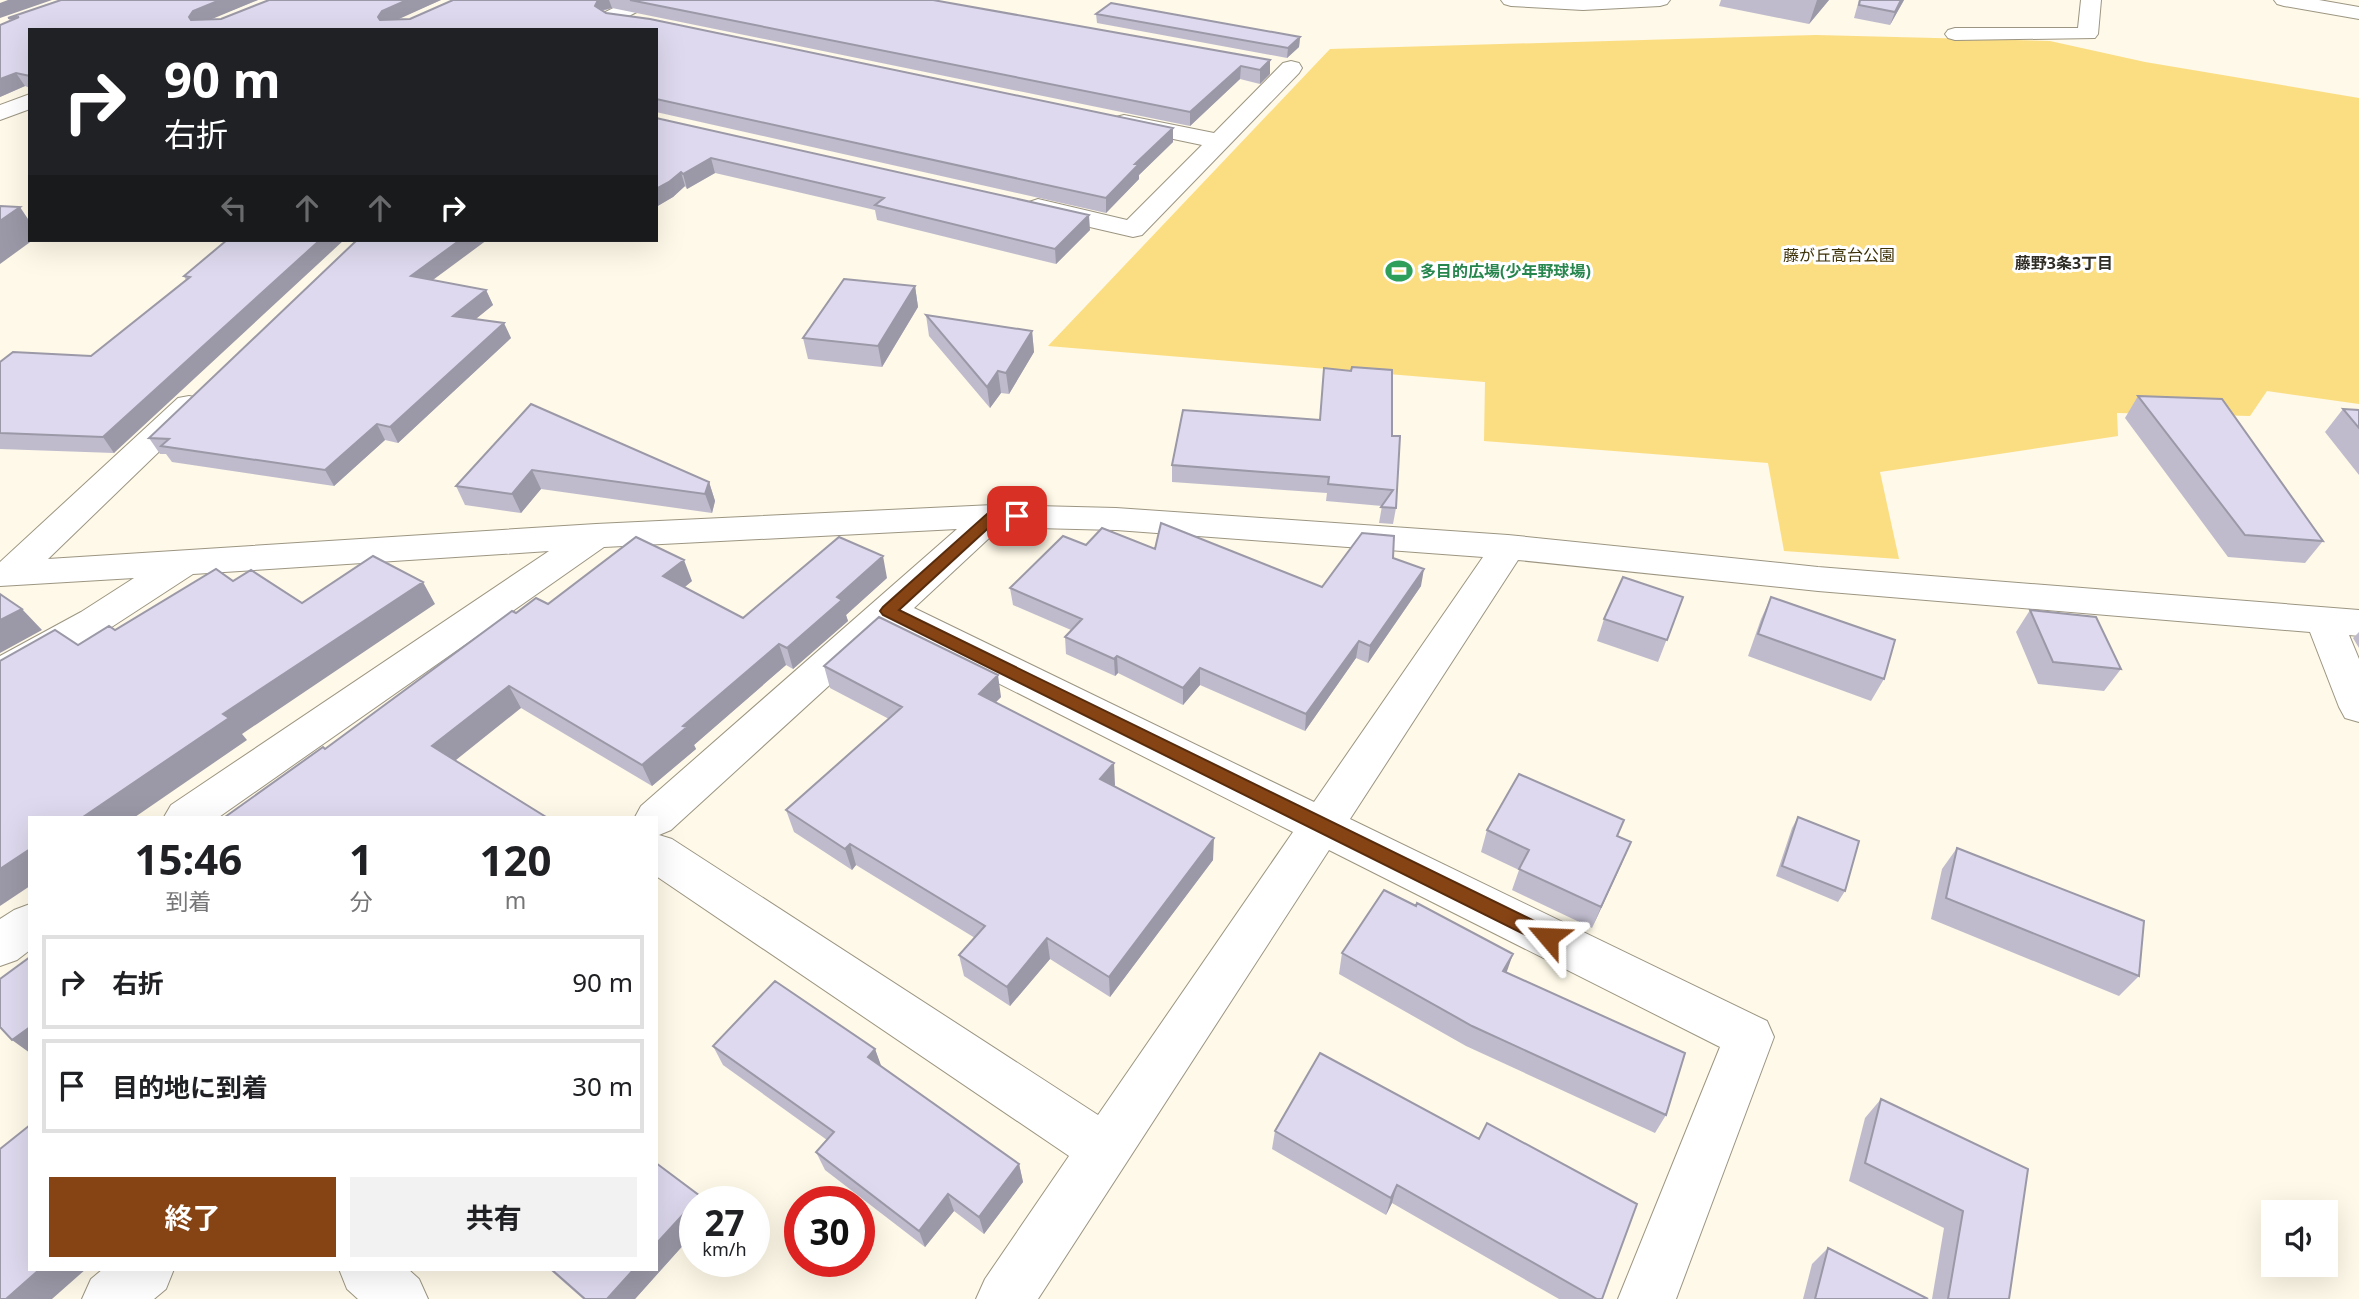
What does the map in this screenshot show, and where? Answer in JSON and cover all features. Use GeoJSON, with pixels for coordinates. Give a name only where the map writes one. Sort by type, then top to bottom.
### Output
{"type":"FeatureCollection","features":[{"type":"Feature","properties":{"kind":"main road"},"geometry":{"type":"LineString","coordinates":[[589,28],[645,0]]}},
{"type":"Feature","properties":{"kind":"main road"},"geometry":{"type":"LineString","coordinates":[[1511,0],[1584,5],[1660,0]]}},
{"type":"Feature","properties":{"kind":"main road"},"geometry":{"type":"LineString","coordinates":[[1955,34],[2088,34],[2091,0]]}},
{"type":"Feature","properties":{"kind":"main road"},"geometry":{"type":"LineString","coordinates":[[2284,0],[2359,13]]}},
{"type":"Feature","properties":{"kind":"main road"},"geometry":{"type":"LineString","coordinates":[[611,17],[652,25]]}},
{"type":"Feature","properties":{"kind":"main road"},"geometry":{"type":"LineString","coordinates":[[1010,201],[1133,229],[1291,68],[1264,63]]}},
{"type":"Feature","properties":{"kind":"main road"},"geometry":{"type":"LineString","coordinates":[[0,113],[28,102]]}},
{"type":"Feature","properties":{"kind":"main road"},"geometry":{"type":"LineString","coordinates":[[1098,116],[1219,141]]}},
{"type":"Feature","properties":{"kind":"main road"},"geometry":{"type":"LineString","coordinates":[[0,120],[28,119]]}},
{"type":"Feature","properties":{"kind":"main road"},"geometry":{"type":"LineString","coordinates":[[5,574],[212,383]]}},
{"type":"Feature","properties":{"kind":"main road"},"geometry":{"type":"LineString","coordinates":[[5,574],[596,536],[993,516],[1116,519],[1508,547],[1818,579],[2341,622],[2359,707]]}},
{"type":"Feature","properties":{"kind":"main road"},"geometry":{"type":"LineString","coordinates":[[658,816],[993,516]]}},
{"type":"Feature","properties":{"kind":"main road"},"geometry":{"type":"LineString","coordinates":[[187,816],[596,536]]}},
{"type":"Feature","properties":{"kind":"main road"},"geometry":{"type":"LineString","coordinates":[[1005,1299],[1508,547]]}},
{"type":"Feature","properties":{"kind":"main road"},"geometry":{"type":"LineString","coordinates":[[0,674],[94,621],[187,561]]}},
{"type":"Feature","properties":{"kind":"main road"},"geometry":{"type":"LineString","coordinates":[[888,611],[1749,1037],[1647,1299]]}},
{"type":"Feature","properties":{"kind":"main road"},"geometry":{"type":"LineString","coordinates":[[658,853],[1107,1150]]}},
{"type":"Feature","properties":{"kind":"main road"},"geometry":{"type":"LineString","coordinates":[[0,945],[28,925]]}},
{"type":"Feature","properties":{"kind":"main road"},"geometry":{"type":"LineString","coordinates":[[111,1299],[144,1271]]}},
{"type":"Feature","properties":{"kind":"main road"},"geometry":{"type":"LineString","coordinates":[[369,1271],[399,1299]]}},
{"type":"Feature","properties":{"kind":"green space","name":"藤が丘高台公園"},"geometry":{"type":"Polygon","coordinates":[[[1816,35],[2050,41],[2145,62],[2359,98],[2359,404],[2267,391],[2250,416],[2117,413],[2118,436],[1880,472],[1899,559],[1784,551],[1768,463],[1484,441],[1485,382],[1048,346],[1330,49],[1816,35]]]}},
{"type":"Feature","properties":{"kind":"building"},"geometry":{"type":"Polygon","coordinates":[[[61,0],[220,0],[193,11],[189,17],[191,20],[221,19],[269,0],[407,0],[382,11],[378,17],[380,20],[410,19],[453,0],[598,0],[595,6],[606,13],[650,19],[1173,128],[1135,164],[1139,164],[1106,198],[658,99],[658,28],[28,28],[28,76],[16,73],[0,79],[0,25],[19,17],[8,18],[61,0]]]}},
{"type":"Feature","properties":{"kind":"building"},"geometry":{"type":"Polygon","coordinates":[[[630,0],[933,0],[1270,60],[1260,70],[1241,66],[1190,112],[630,0]]]}},
{"type":"Feature","properties":{"kind":"building"},"geometry":{"type":"Polygon","coordinates":[[[1860,0],[1901,0],[1895,12],[1859,5],[1860,0]]]}},
{"type":"Feature","properties":{"kind":"building"},"geometry":{"type":"Polygon","coordinates":[[[1111,3],[1300,37],[1288,48],[1096,14],[1111,3]]]}},
{"type":"Feature","properties":{"kind":"building"},"geometry":{"type":"Polygon","coordinates":[[[658,118],[1089,215],[1055,249],[875,205],[884,198],[711,158],[683,174],[681,172],[658,188],[658,118]]]}},
{"type":"Feature","properties":{"kind":"building"},"geometry":{"type":"Polygon","coordinates":[[[0,206],[20,207],[0,221],[0,206]]]}},
{"type":"Feature","properties":{"kind":"building"},"geometry":{"type":"Polygon","coordinates":[[[225,242],[318,242],[103,437],[0,433],[0,362],[13,352],[91,356],[190,277],[184,276],[225,242]]]}},
{"type":"Feature","properties":{"kind":"building"},"geometry":{"type":"Polygon","coordinates":[[[355,242],[457,242],[411,276],[486,290],[453,316],[504,323],[390,427],[377,424],[325,470],[161,446],[169,439],[149,438],[355,242]]]}},
{"type":"Feature","properties":{"kind":"building"},"geometry":{"type":"Polygon","coordinates":[[[844,279],[915,286],[878,346],[803,338],[844,279]]]}},
{"type":"Feature","properties":{"kind":"building"},"geometry":{"type":"Polygon","coordinates":[[[926,315],[1032,331],[1006,373],[998,371],[987,387],[926,315]]]}},
{"type":"Feature","properties":{"kind":"building"},"geometry":{"type":"Polygon","coordinates":[[[1352,367],[1392,370],[1392,436],[1400,436],[1396,508],[1381,507],[1393,490],[1328,484],[1329,477],[1172,465],[1183,410],[1320,420],[1324,368],[1351,371],[1352,367]]]}},
{"type":"Feature","properties":{"kind":"building"},"geometry":{"type":"Polygon","coordinates":[[[2138,396],[2222,399],[2323,541],[2245,535],[2138,396]]]}},
{"type":"Feature","properties":{"kind":"building"},"geometry":{"type":"Polygon","coordinates":[[[531,404],[709,482],[705,494],[532,470],[512,494],[456,486],[531,404]]]}},
{"type":"Feature","properties":{"kind":"building"},"geometry":{"type":"Polygon","coordinates":[[[2343,409],[2359,410],[2359,428],[2343,409]]]}},
{"type":"Feature","properties":{"kind":"building"},"geometry":{"type":"Polygon","coordinates":[[[1161,523],[1322,587],[1362,533],[1394,536],[1393,558],[1424,569],[1370,646],[1359,641],[1306,714],[1200,668],[1183,688],[1117,656],[1114,659],[1065,637],[1082,619],[1010,588],[1063,536],[1086,545],[1102,528],[1155,549],[1161,523]]]}},
{"type":"Feature","properties":{"kind":"building"},"geometry":{"type":"Polygon","coordinates":[[[636,537],[684,560],[663,576],[743,618],[839,537],[883,556],[837,597],[842,600],[787,648],[779,644],[642,765],[509,686],[432,746],[544,816],[226,816],[323,747],[325,749],[512,611],[516,613],[536,598],[548,604],[636,537]]]}},
{"type":"Feature","properties":{"kind":"building"},"geometry":{"type":"Polygon","coordinates":[[[373,556],[423,582],[223,714],[229,718],[84,816],[28,816],[28,850],[0,869],[0,661],[55,630],[78,645],[109,626],[115,630],[216,569],[233,581],[251,570],[302,603],[373,556]]]}},
{"type":"Feature","properties":{"kind":"building"},"geometry":{"type":"Polygon","coordinates":[[[1623,577],[1683,597],[1667,640],[1604,619],[1623,577]]]}},
{"type":"Feature","properties":{"kind":"building"},"geometry":{"type":"Polygon","coordinates":[[[0,594],[22,609],[0,620],[0,594]]]}},
{"type":"Feature","properties":{"kind":"building"},"geometry":{"type":"Polygon","coordinates":[[[1771,597],[1895,640],[1884,679],[1758,634],[1771,597]]]}},
{"type":"Feature","properties":{"kind":"building"},"geometry":{"type":"Polygon","coordinates":[[[2030,610],[2096,617],[2121,669],[2053,662],[2030,610]]]}},
{"type":"Feature","properties":{"kind":"building"},"geometry":{"type":"Polygon","coordinates":[[[879,617],[998,675],[979,694],[1114,763],[1100,779],[1214,838],[1109,977],[1047,938],[1007,987],[959,955],[985,926],[850,844],[845,849],[786,810],[902,707],[824,666],[879,617]]]}},
{"type":"Feature","properties":{"kind":"building"},"geometry":{"type":"Polygon","coordinates":[[[1519,774],[1624,820],[1617,836],[1631,842],[1601,907],[1519,869],[1529,850],[1487,830],[1519,774]]]}},
{"type":"Feature","properties":{"kind":"building"},"geometry":{"type":"Polygon","coordinates":[[[1798,817],[1859,841],[1845,891],[1782,866],[1798,817]]]}},
{"type":"Feature","properties":{"kind":"building"},"geometry":{"type":"Polygon","coordinates":[[[1957,848],[2144,921],[2139,976],[1946,898],[1957,848]]]}},
{"type":"Feature","properties":{"kind":"building"},"geometry":{"type":"Polygon","coordinates":[[[1384,890],[1416,906],[1417,903],[1513,954],[1503,971],[1685,1053],[1666,1115],[1472,1026],[1342,953],[1384,890]]]}},
{"type":"Feature","properties":{"kind":"building"},"geometry":{"type":"Polygon","coordinates":[[[28,958],[28,1028],[12,1040],[0,1027],[0,979],[28,958]]]}},
{"type":"Feature","properties":{"kind":"building"},"geometry":{"type":"Polygon","coordinates":[[[775,981],[875,1049],[868,1057],[1019,1164],[979,1217],[948,1194],[919,1231],[875,1197],[875,1186],[860,1186],[816,1152],[834,1132],[713,1046],[775,981]]]}},
{"type":"Feature","properties":{"kind":"building"},"geometry":{"type":"Polygon","coordinates":[[[1320,1053],[1479,1139],[1487,1123],[1637,1204],[1602,1299],[1597,1299],[1397,1185],[1391,1198],[1275,1131],[1320,1053]]]}},
{"type":"Feature","properties":{"kind":"building"},"geometry":{"type":"Polygon","coordinates":[[[1881,1099],[2028,1169],[2009,1299],[1948,1299],[1963,1211],[1865,1163],[1881,1099]]]}},
{"type":"Feature","properties":{"kind":"building"},"geometry":{"type":"Polygon","coordinates":[[[28,1127],[28,1271],[38,1271],[6,1299],[0,1299],[0,1149],[28,1127]]]}},
{"type":"Feature","properties":{"kind":"building"},"geometry":{"type":"Polygon","coordinates":[[[658,1164],[687,1186],[679,1186],[679,1219],[658,1242],[658,1164]]]}},
{"type":"Feature","properties":{"kind":"building"},"geometry":{"type":"Polygon","coordinates":[[[1828,1248],[1928,1299],[1815,1299],[1828,1248]]]}},
{"type":"Feature","properties":{"kind":"building"},"geometry":{"type":"Polygon","coordinates":[[[553,1271],[632,1271],[607,1299],[585,1299],[553,1271]]]}},
{"type":"Feature","properties":{"kind":"place","name":"多目的広場(少年野球場)"},"geometry":{"type":"Point","coordinates":[1399,271]}},
{"type":"Feature","properties":{"kind":"district","name":"藤野3条3丁目"},"geometry":{"type":"Point","coordinates":[2064,263]}},
{"type":"Feature","properties":{"kind":"route"},"geometry":{"type":"LineString","coordinates":[[1017,516],[993,516],[888,611],[1548,937]]}}]}
